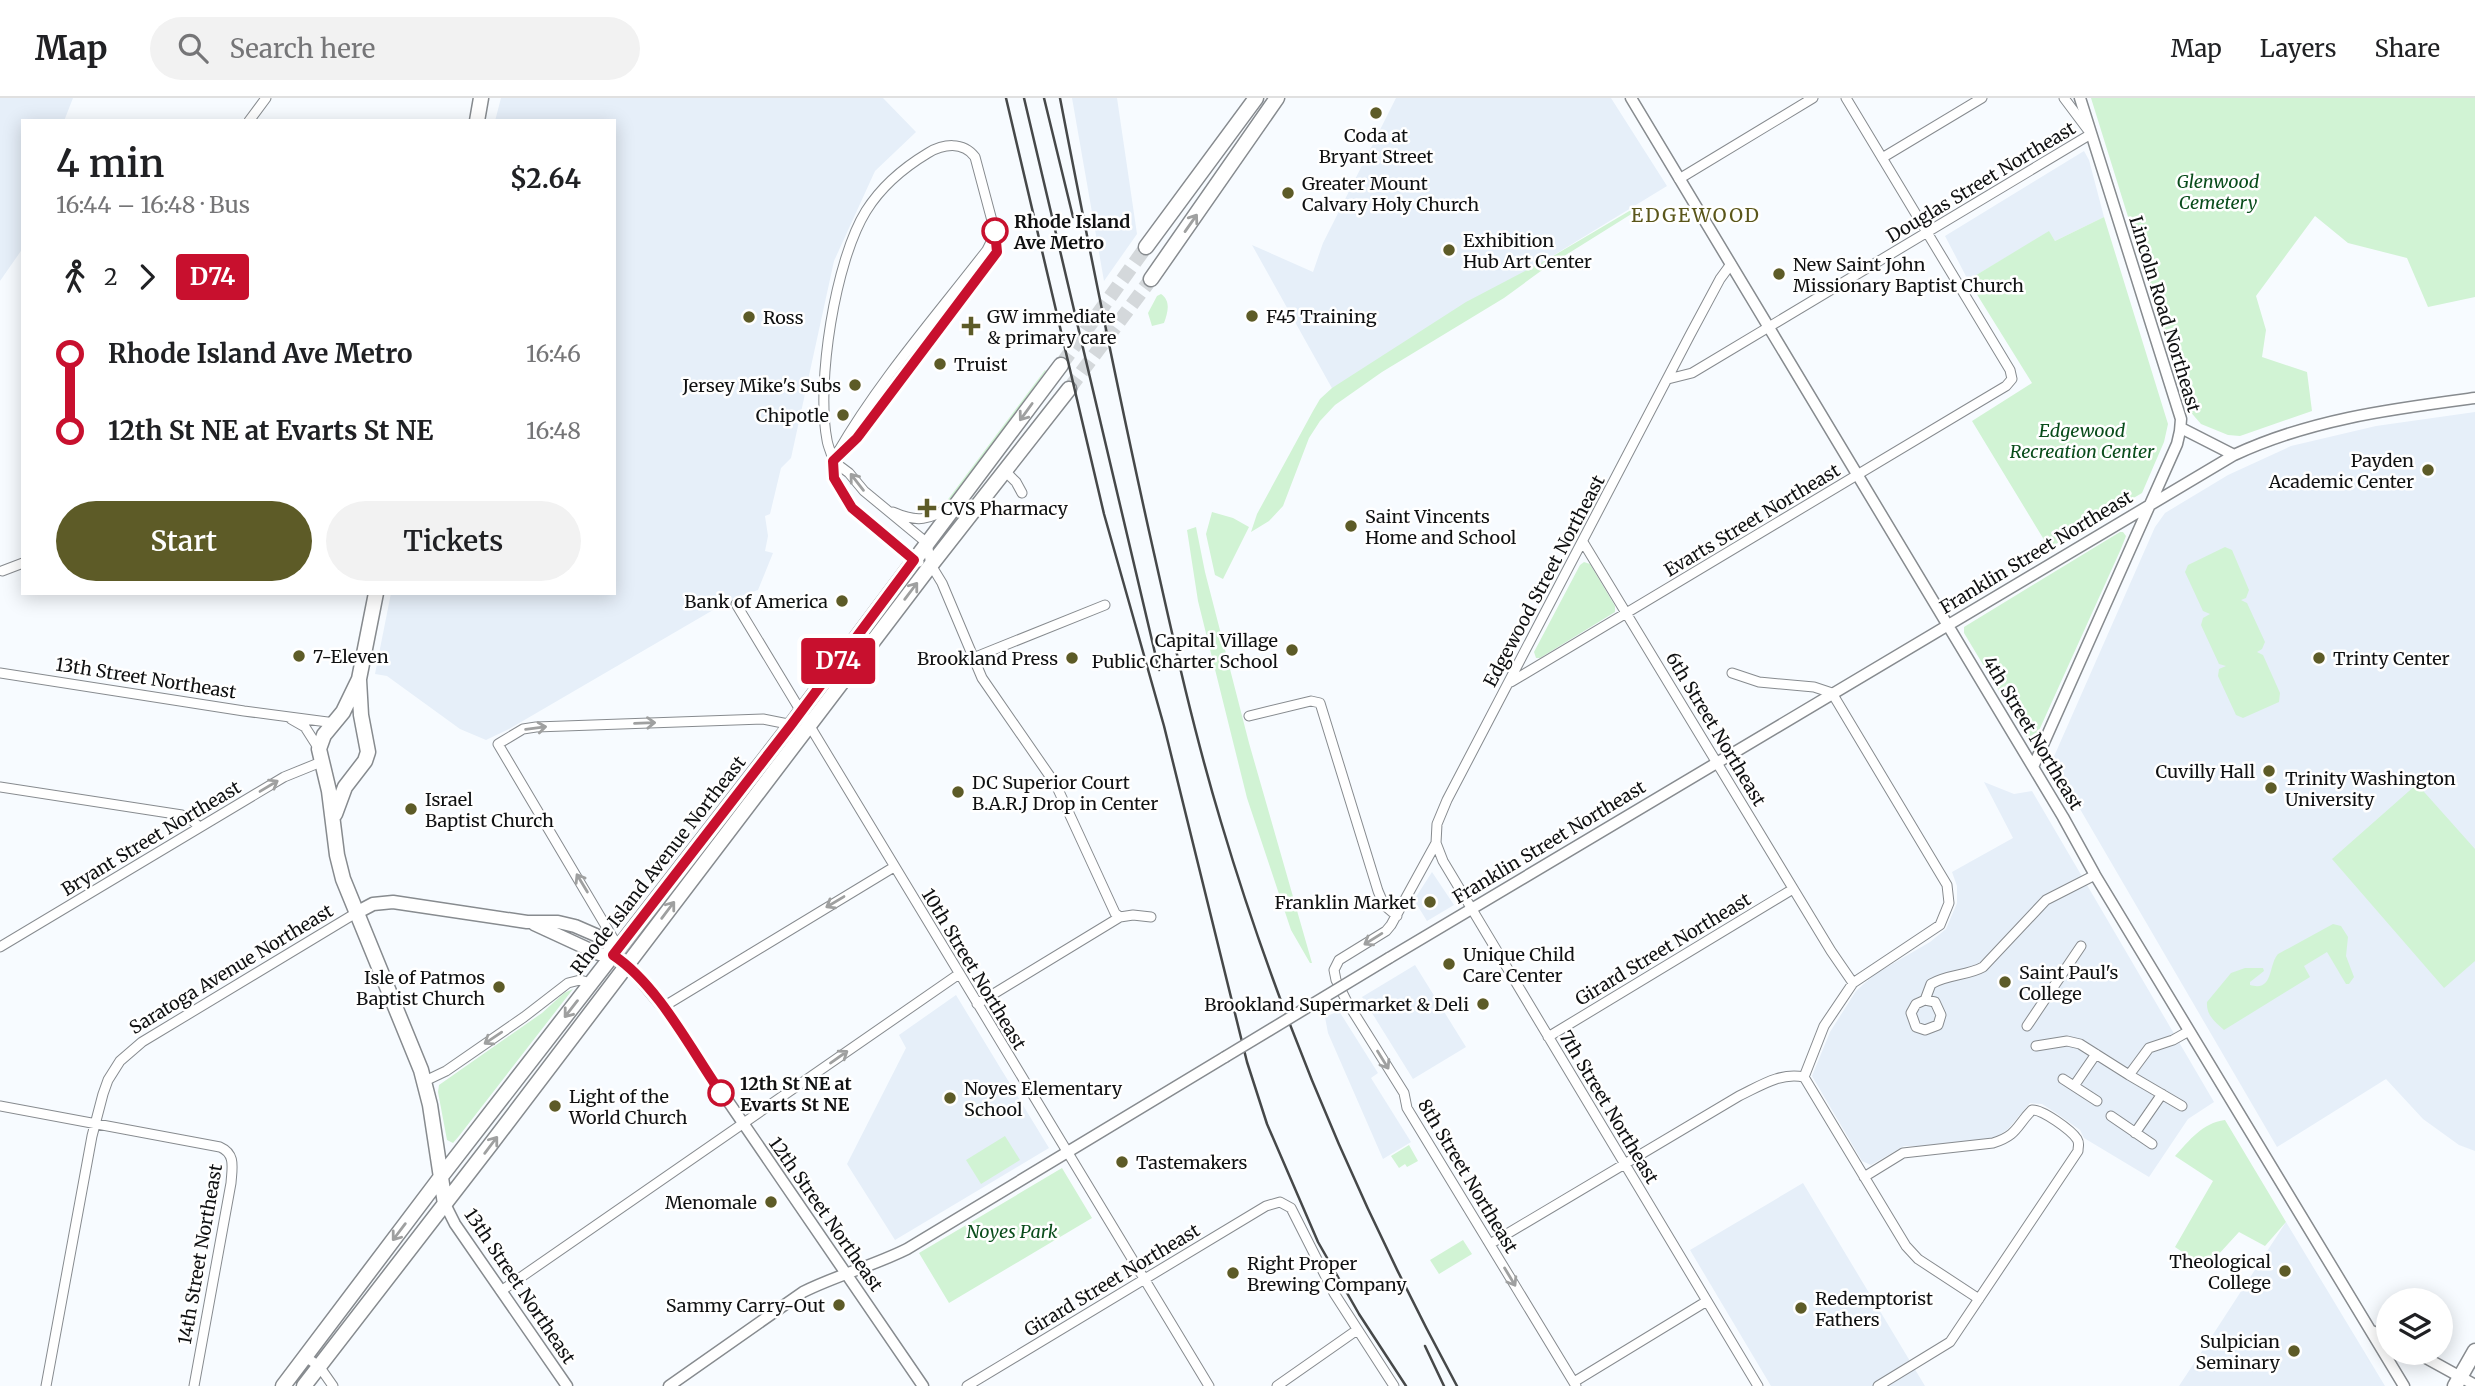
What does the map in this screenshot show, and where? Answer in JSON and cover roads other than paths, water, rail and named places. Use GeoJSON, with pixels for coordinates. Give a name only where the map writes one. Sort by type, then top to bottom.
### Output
{"type":"FeatureCollection","features":[{"type":"Feature","properties":{"kind":"main road"},"geometry":{"type":"LineString","coordinates":[[477,119],[481,98]]}},
{"type":"Feature","properties":{"kind":"main road"},"geometry":{"type":"LineString","coordinates":[[1146,247],[1256,98]]}},
{"type":"Feature","properties":{"kind":"main road"},"geometry":{"type":"LineString","coordinates":[[1151,279],[1277,98]]}},
{"type":"Feature","properties":{"kind":"main road","name":"Rhode Island Avenue Northeast"},"geometry":{"type":"LineString","coordinates":[[283,1386],[440,1178],[791,725],[1061,365]]}},
{"type":"Feature","properties":{"kind":"main road","name":"Rhode Island Avenue Northeast"},"geometry":{"type":"LineString","coordinates":[[304,1386],[931,565],[1069,389]]}},
{"type":"Feature","properties":{"kind":"main road"},"geometry":{"type":"LineString","coordinates":[[376,595],[359,679],[346,707],[324,735],[322,762],[339,866],[425,1081],[445,1204]]}},
{"type":"Feature","properties":{"kind":"main road"},"geometry":{"type":"LineString","coordinates":[[333,818],[341,793],[365,761],[368,752],[359,679]]}},
{"type":"Feature","properties":{"kind":"main road"},"geometry":{"type":"LineString","coordinates":[[336,722],[352,722],[364,726]]}},
{"type":"Feature","properties":{"kind":"main road"},"geometry":{"type":"LineString","coordinates":[[322,762],[341,777],[352,776]]}},
{"type":"Feature","properties":{"kind":"main road","name":"Saratoga Avenue Northeast"},"geometry":{"type":"LineString","coordinates":[[356,913],[373,904],[393,902],[527,922],[573,940],[599,954],[616,951],[627,964]]}},
{"type":"Feature","properties":{"kind":"main road"},"geometry":{"type":"LineString","coordinates":[[352,1293],[368,1305]]}},
{"type":"Feature","properties":{"kind":"main road"},"geometry":{"type":"LineString","coordinates":[[2457,1381],[2475,1351]]}},
{"type":"Feature","properties":{"kind":"street"},"geometry":{"type":"LineString","coordinates":[[250,119],[266,98]]}},
{"type":"Feature","properties":{"kind":"street","name":"4th Street Northeast"},"geometry":{"type":"LineString","coordinates":[[1631,98],[2404,1386]]}},
{"type":"Feature","properties":{"kind":"street"},"geometry":{"type":"LineString","coordinates":[[1679,179],[1813,98]]}},
{"type":"Feature","properties":{"kind":"street"},"geometry":{"type":"LineString","coordinates":[[1846,98],[1928,233]]}},
{"type":"Feature","properties":{"kind":"street"},"geometry":{"type":"LineString","coordinates":[[1882,158],[1982,98]]}},
{"type":"Feature","properties":{"kind":"street"},"geometry":{"type":"LineString","coordinates":[[2064,98],[2091,134]]}},
{"type":"Feature","properties":{"kind":"street","name":"Lincoln Road Northeast"},"geometry":{"type":"LineString","coordinates":[[2033,767],[2178,441],[2181,428],[2080,98]]}},
{"type":"Feature","properties":{"kind":"street","name":"Douglas Street Northeast"},"geometry":{"type":"LineString","coordinates":[[1668,379],[1692,373],[2091,134]]}},
{"type":"Feature","properties":{"kind":"street"},"geometry":{"type":"LineString","coordinates":[[833,461],[850,431],[987,250],[995,232],[975,158],[970,151],[954,145],[938,147],[902,171],[878,194],[865,212],[844,267],[829,330],[824,400],[834,478],[852,508],[914,560],[931,565]]}},
{"type":"Feature","properties":{"kind":"street","name":"Evarts Street Northeast"},"geometry":{"type":"LineString","coordinates":[[1509,683],[1628,614],[2010,382],[2011,372],[1928,233]]}},
{"type":"Feature","properties":{"kind":"street","name":"Edgewood Street Northeast"},"geometry":{"type":"LineString","coordinates":[[1336,980],[1334,970],[1339,960],[1386,931],[1397,916],[1436,843],[1438,819],[1720,279],[1731,264]]}},
{"type":"Feature","properties":{"kind":"street","name":"Franklin Street Northeast"},"geometry":{"type":"LineString","coordinates":[[669,1386],[803,1292],[874,1265],[907,1249],[1471,909],[2234,455],[2273,438],[2326,421],[2356,414],[2475,398]]}},
{"type":"Feature","properties":{"kind":"street"},"geometry":{"type":"LineString","coordinates":[[2181,428],[2234,455]]}},
{"type":"Feature","properties":{"kind":"street"},"geometry":{"type":"LineString","coordinates":[[833,461],[849,472],[864,491],[927,543],[931,565],[942,583],[987,686],[1056,785],[1115,913],[1120,917]]}},
{"type":"Feature","properties":{"kind":"street"},"geometry":{"type":"LineString","coordinates":[[1005,471],[1016,482],[1021,493]]}},
{"type":"Feature","properties":{"kind":"street"},"geometry":{"type":"LineString","coordinates":[[881,505],[903,516],[916,520],[926,519],[934,517],[964,496]]}},
{"type":"Feature","properties":{"kind":"street","name":"6th Street Northeast"},"geometry":{"type":"LineString","coordinates":[[1583,542],[1853,983]]}},
{"type":"Feature","properties":{"kind":"street"},"geometry":{"type":"LineString","coordinates":[[2,571],[21,564]]}},
{"type":"Feature","properties":{"kind":"street","name":"10th Street Northeast"},"geometry":{"type":"LineString","coordinates":[[736,604],[1209,1386]]}},
{"type":"Feature","properties":{"kind":"street"},"geometry":{"type":"LineString","coordinates":[[974,658],[1105,605]]}},
{"type":"Feature","properties":{"kind":"street","name":"13th Street Northeast"},"geometry":{"type":"LineString","coordinates":[[0,673],[286,717],[336,722]]}},
{"type":"Feature","properties":{"kind":"street"},"geometry":{"type":"LineString","coordinates":[[1732,673],[1759,682],[1814,687],[1832,693],[1945,880],[1949,894],[1947,911],[1940,925],[1853,983],[1824,1026],[1804,1077]]}},
{"type":"Feature","properties":{"kind":"street"},"geometry":{"type":"LineString","coordinates":[[1250,716],[1311,701],[1320,703],[1378,891],[1384,905],[1397,916]]}},
{"type":"Feature","properties":{"kind":"street"},"geometry":{"type":"LineString","coordinates":[[286,717],[301,724],[322,762]]}},
{"type":"Feature","properties":{"kind":"street"},"geometry":{"type":"LineString","coordinates":[[616,951],[498,744],[523,729],[536,727],[763,719],[808,726]]}},
{"type":"Feature","properties":{"kind":"street","name":"Bryant Street Northeast"},"geometry":{"type":"LineString","coordinates":[[0,947],[288,774],[322,762]]}},
{"type":"Feature","properties":{"kind":"street"},"geometry":{"type":"LineString","coordinates":[[0,787],[182,815],[199,827]]}},
{"type":"Feature","properties":{"kind":"street","name":"7th Street Northeast"},"geometry":{"type":"LineString","coordinates":[[1436,843],[1443,861],[1471,909],[1758,1386]]}},
{"type":"Feature","properties":{"kind":"street"},"geometry":{"type":"LineString","coordinates":[[663,1007],[894,867]]}},
{"type":"Feature","properties":{"kind":"street"},"geometry":{"type":"LineString","coordinates":[[1925,1000],[1931,984],[1946,977],[1977,971],[2046,900],[2095,875]]}},
{"type":"Feature","properties":{"kind":"street","name":"Girard Street Northeast"},"geometry":{"type":"LineString","coordinates":[[1548,1037],[1793,889]]}},
{"type":"Feature","properties":{"kind":"street","name":"Saratoga Avenue Northeast"},"geometry":{"type":"LineString","coordinates":[[46,1386],[95,1124],[108,1080],[120,1061],[132,1049],[356,913]]}},
{"type":"Feature","properties":{"kind":"street"},"geometry":{"type":"LineString","coordinates":[[977,1004],[1120,917],[1151,917]]}},
{"type":"Feature","properties":{"kind":"street"},"geometry":{"type":"LineString","coordinates":[[2027,1026],[2081,946]]}},
{"type":"Feature","properties":{"kind":"street","name":"12th Street Northeast"},"geometry":{"type":"LineString","coordinates":[[627,964],[663,1007],[923,1386]]}},
{"type":"Feature","properties":{"kind":"street"},"geometry":{"type":"LineString","coordinates":[[501,1290],[959,974]]}},
{"type":"Feature","properties":{"kind":"street"},"geometry":{"type":"LineString","coordinates":[[425,1081],[446,1071],[568,983],[578,980],[591,983]]}},
{"type":"Feature","properties":{"kind":"street","name":"8th Street Northeast"},"geometry":{"type":"LineString","coordinates":[[1336,980],[1404,1093],[1406,1108],[1575,1384]]}},
{"type":"Feature","properties":{"kind":"street"},"geometry":{"type":"LineString","coordinates":[[2129,1075],[2149,1048],[2189,1031]]}},
{"type":"Feature","properties":{"kind":"street"},"geometry":{"type":"LineString","coordinates":[[2036,1046],[2067,1041],[2081,1044],[2182,1106]]}},
{"type":"Feature","properties":{"kind":"street"},"geometry":{"type":"LineString","coordinates":[[2074,1086],[2096,1054]]}},
{"type":"Feature","properties":{"kind":"street"},"geometry":{"type":"LineString","coordinates":[[1490,1244],[1740,1096],[1778,1078],[1792,1075],[1804,1077],[1906,1246],[1918,1259],[1979,1299]]}},
{"type":"Feature","properties":{"kind":"street"},"geometry":{"type":"LineString","coordinates":[[2063,1079],[2097,1101]]}},
{"type":"Feature","properties":{"kind":"street"},"geometry":{"type":"LineString","coordinates":[[2135,1133],[2162,1094]]}},
{"type":"Feature","properties":{"kind":"street","name":"14th Street Northeast"},"geometry":{"type":"LineString","coordinates":[[0,1107],[220,1147],[228,1151],[232,1157],[231,1183],[194,1386]]}},
{"type":"Feature","properties":{"kind":"street"},"geometry":{"type":"LineString","coordinates":[[1864,1177],[1903,1153],[1993,1143],[2005,1139],[2015,1133],[2032,1110],[2039,1109],[2076,1137],[2079,1144],[2078,1151],[1950,1342],[1878,1386]]}},
{"type":"Feature","properties":{"kind":"street"},"geometry":{"type":"LineString","coordinates":[[2111,1116],[2152,1144]]}},
{"type":"Feature","properties":{"kind":"street","name":"Girard Street Northeast"},"geometry":{"type":"LineString","coordinates":[[967,1386],[1274,1202],[1283,1202],[1291,1208],[1357,1330]]}},
{"type":"Feature","properties":{"kind":"street","name":"13th Street Northeast"},"geometry":{"type":"LineString","coordinates":[[445,1204],[455,1224],[567,1386]]}},
{"type":"Feature","properties":{"kind":"street"},"geometry":{"type":"LineString","coordinates":[[1575,1384],[1707,1301]]}},
{"type":"Feature","properties":{"kind":"street"},"geometry":{"type":"LineString","coordinates":[[1277,1386],[1357,1330],[1394,1386]]}},
{"type":"Feature","properties":{"kind":"street"},"geometry":{"type":"LineString","coordinates":[[2372,1331],[2376,1333]]}},
{"type":"Feature","properties":{"kind":"street"},"geometry":{"type":"LineString","coordinates":[[304,1356],[320,1366],[333,1386]]}},
{"type":"Feature","properties":{"kind":"street"},"geometry":{"type":"LineString","coordinates":[[2434,1365],[2457,1381],[2475,1385]]}},
{"type":"Feature","properties":{"kind":"tunnel"},"geometry":{"type":"LineString","coordinates":[[1061,365],[1146,247]]}},
{"type":"Feature","properties":{"kind":"tunnel"},"geometry":{"type":"LineString","coordinates":[[1069,389],[1151,279]]}},
{"type":"Feature","properties":{"kind":"railway"},"geometry":{"type":"LineString","coordinates":[[1006,98],[1104,514],[1164,726],[1247,1062],[1267,1124],[1318,1242],[1359,1314],[1406,1386]]}},
{"type":"Feature","properties":{"kind":"railway"},"geometry":{"type":"LineString","coordinates":[[1024,98],[1159,670]]}},
{"type":"Feature","properties":{"kind":"railway"},"geometry":{"type":"LineString","coordinates":[[1044,98],[1073,217]]}},
{"type":"Feature","properties":{"kind":"railway"},"geometry":{"type":"LineString","coordinates":[[1060,98],[1149,531],[1191,714],[1221,822],[1269,967],[1324,1110],[1387,1250],[1457,1386]]}},
{"type":"Feature","properties":{"kind":"railway"},"geometry":{"type":"LineString","coordinates":[[1425,1346],[1444,1386]]}},
{"type":"Feature","properties":{"kind":"place","name":"Coda at Bryant Street"},"geometry":{"type":"Point","coordinates":[1376,113]}},
{"type":"Feature","properties":{"kind":"place","name":"Greater Mount Calvary Holy Church"},"geometry":{"type":"Point","coordinates":[1288,193]}},
{"type":"Feature","properties":{"kind":"place","name":"Rhode Island Ave Metro"},"geometry":{"type":"Point","coordinates":[995,231]}},
{"type":"Feature","properties":{"kind":"place","name":"Exhibition Hub Art Center"},"geometry":{"type":"Point","coordinates":[1449,250]}},
{"type":"Feature","properties":{"kind":"place","name":"New Saint John Missionary Baptist Church"},"geometry":{"type":"Point","coordinates":[1779,274]}},
{"type":"Feature","properties":{"kind":"place","name":"F45 Training"},"geometry":{"type":"Point","coordinates":[1252,316]}},
{"type":"Feature","properties":{"kind":"place","name":"Ross"},"geometry":{"type":"Point","coordinates":[749,317]}},
{"type":"Feature","properties":{"kind":"place","name":"GW immediate & primary care"},"geometry":{"type":"Point","coordinates":[971,326]}},
{"type":"Feature","properties":{"kind":"place","name":"Truist"},"geometry":{"type":"Point","coordinates":[940,364]}},
{"type":"Feature","properties":{"kind":"place","name":"Jersey Mike's Subs"},"geometry":{"type":"Point","coordinates":[855,385]}},
{"type":"Feature","properties":{"kind":"place","name":"Chipotle"},"geometry":{"type":"Point","coordinates":[843,415]}},
{"type":"Feature","properties":{"kind":"place","name":"Payden Academic Center"},"geometry":{"type":"Point","coordinates":[2428,470]}},
{"type":"Feature","properties":{"kind":"place","name":"CVS Pharmacy"},"geometry":{"type":"Point","coordinates":[927,508]}},
{"type":"Feature","properties":{"kind":"place","name":"Saint Vincents Home and School"},"geometry":{"type":"Point","coordinates":[1351,526]}},
{"type":"Feature","properties":{"kind":"place","name":"Bank of America"},"geometry":{"type":"Point","coordinates":[842,601]}},
{"type":"Feature","properties":{"kind":"place","name":"Capital Village Public Charter School"},"geometry":{"type":"Point","coordinates":[1292,650]}},
{"type":"Feature","properties":{"kind":"place","name":"7-Eleven"},"geometry":{"type":"Point","coordinates":[299,656]}},
{"type":"Feature","properties":{"kind":"place","name":"Brookland Press"},"geometry":{"type":"Point","coordinates":[1072,658]}},
{"type":"Feature","properties":{"kind":"place","name":"Trinty Center"},"geometry":{"type":"Point","coordinates":[2319,658]}},
{"type":"Feature","properties":{"kind":"place","name":"Cuvilly Hall"},"geometry":{"type":"Point","coordinates":[2269,771]}},
{"type":"Feature","properties":{"kind":"place","name":"Trinity Washington University"},"geometry":{"type":"Point","coordinates":[2271,788]}},
{"type":"Feature","properties":{"kind":"place","name":"DC Superior Court B.A.R.J Drop in Center"},"geometry":{"type":"Point","coordinates":[958,792]}},
{"type":"Feature","properties":{"kind":"place","name":"Israel Baptist Church"},"geometry":{"type":"Point","coordinates":[411,809]}},
{"type":"Feature","properties":{"kind":"place","name":"Franklin Market"},"geometry":{"type":"Point","coordinates":[1430,902]}},
{"type":"Feature","properties":{"kind":"place","name":"Unique Child Care Center"},"geometry":{"type":"Point","coordinates":[1449,964]}},
{"type":"Feature","properties":{"kind":"place","name":"Saint Paul's College"},"geometry":{"type":"Point","coordinates":[2005,982]}},
{"type":"Feature","properties":{"kind":"place","name":"Isle of Patmos Baptist Church"},"geometry":{"type":"Point","coordinates":[499,987]}},
{"type":"Feature","properties":{"kind":"place","name":"Brookland Supermarket & Deli"},"geometry":{"type":"Point","coordinates":[1483,1004]}},
{"type":"Feature","properties":{"kind":"place","name":"12th St NE at Evarts St NE"},"geometry":{"type":"Point","coordinates":[721,1093]}},
{"type":"Feature","properties":{"kind":"place","name":"Noyes Elementary School"},"geometry":{"type":"Point","coordinates":[950,1098]}},
{"type":"Feature","properties":{"kind":"place","name":"Light of the World Church"},"geometry":{"type":"Point","coordinates":[555,1106]}},
{"type":"Feature","properties":{"kind":"place","name":"Tastemakers"},"geometry":{"type":"Point","coordinates":[1122,1162]}},
{"type":"Feature","properties":{"kind":"place","name":"Menomale"},"geometry":{"type":"Point","coordinates":[771,1202]}},
{"type":"Feature","properties":{"kind":"place","name":"Theological College"},"geometry":{"type":"Point","coordinates":[2285,1271]}},
{"type":"Feature","properties":{"kind":"place","name":"Right Proper Brewing Company"},"geometry":{"type":"Point","coordinates":[1233,1273]}},
{"type":"Feature","properties":{"kind":"place","name":"Sammy Carry-Out"},"geometry":{"type":"Point","coordinates":[839,1305]}},
{"type":"Feature","properties":{"kind":"place","name":"Redemptorist Fathers"},"geometry":{"type":"Point","coordinates":[1801,1308]}},
{"type":"Feature","properties":{"kind":"place","name":"Sulpician Seminary"},"geometry":{"type":"Point","coordinates":[2294,1351]}},
{"type":"Feature","properties":{"kind":"district","name":"EDGEWOOD"},"geometry":{"type":"Point","coordinates":[1696,215]}},
{"type":"Feature","properties":{"kind":"park label","name":"Glenwood Cemetery"},"geometry":{"type":"Point","coordinates":[2218,191]}},
{"type":"Feature","properties":{"kind":"park label","name":"Edgewood Recreation Center"},"geometry":{"type":"Point","coordinates":[2082,440]}},
{"type":"Feature","properties":{"kind":"park label","name":"Noyes Park"},"geometry":{"type":"Point","coordinates":[1012,1231]}}]}
